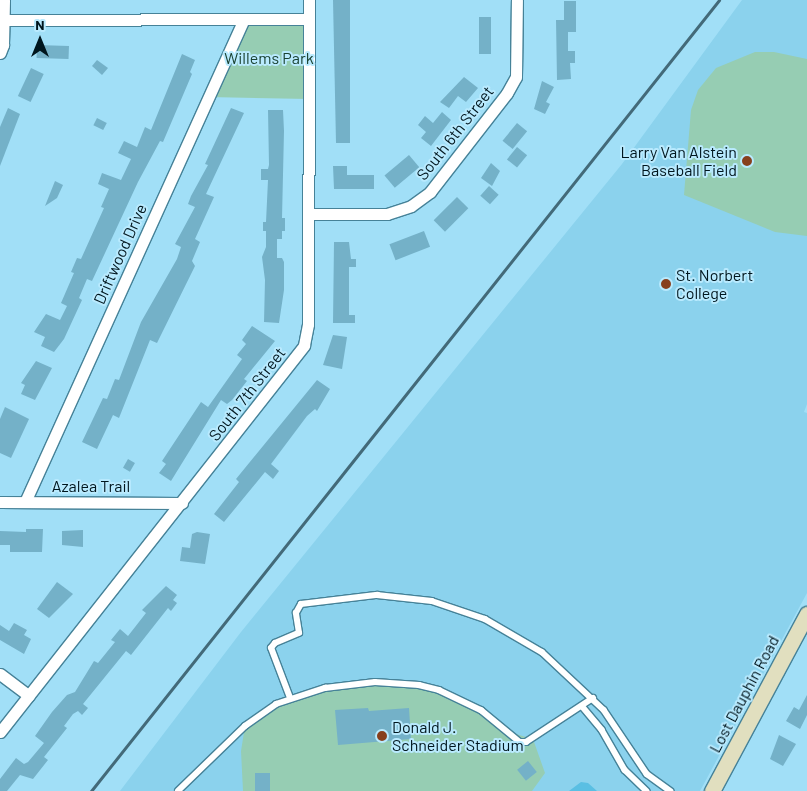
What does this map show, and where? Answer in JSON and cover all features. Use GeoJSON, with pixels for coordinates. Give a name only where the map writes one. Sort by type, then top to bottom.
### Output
{"type":"FeatureCollection","features":[{"type":"Feature","properties":{"kind":"main road","name":"Lost Dauphin Road"},"geometry":{"type":"LineString","coordinates":[[712,791],[807,614]]}},
{"type":"Feature","properties":{"kind":"street"},"geometry":{"type":"LineString","coordinates":[[0,53],[4,45],[2,20],[4,0]]}},
{"type":"Feature","properties":{"kind":"street","name":"South 7th Street"},"geometry":{"type":"LineString","coordinates":[[0,732],[182,503],[304,345],[308,324],[309,0]]}},
{"type":"Feature","properties":{"kind":"street","name":"South 6th Street"},"geometry":{"type":"LineString","coordinates":[[309,214],[387,214],[411,206],[430,192],[507,94],[516,77],[517,0]]}},
{"type":"Feature","properties":{"kind":"street","name":"Driftwood Drive"},"geometry":{"type":"LineString","coordinates":[[26,502],[244,19]]}},
{"type":"Feature","properties":{"kind":"street"},"geometry":{"type":"LineString","coordinates":[[2,20],[309,19]]}},
{"type":"Feature","properties":{"kind":"street","name":"Azalea Trail"},"geometry":{"type":"LineString","coordinates":[[0,502],[182,503]]}},
{"type":"Feature","properties":{"kind":"street"},"geometry":{"type":"LineString","coordinates":[[0,674],[29,696]]}},
{"type":"Feature","properties":{"kind":"lane"},"geometry":{"type":"LineString","coordinates":[[290,698],[271,648],[275,642],[299,633],[297,608],[302,604],[342,597],[377,594],[432,601],[485,618],[542,652],[593,698],[647,774],[670,791]]}},
{"type":"Feature","properties":{"kind":"lane"},"geometry":{"type":"LineString","coordinates":[[178,791],[245,726],[290,698],[333,686],[366,682],[419,685],[439,690],[481,710],[520,742],[526,742],[593,698]]}},
{"type":"Feature","properties":{"kind":"lane"},"geometry":{"type":"LineString","coordinates":[[582,706],[602,730],[625,770],[647,791]]}},
{"type":"Feature","properties":{"kind":"shaded area","name":"St. Norbert College"},"geometry":{"type":"Polygon","coordinates":[[[742,0],[807,0],[807,404],[804,412],[807,413],[807,593],[700,791],[120,791],[241,632],[622,164],[742,0]]]}},
{"type":"Feature","properties":{"kind":"shaded area"},"geometry":{"type":"Polygon","coordinates":[[[581,782],[588,783],[597,791],[569,791],[581,782]]]}},
{"type":"Feature","properties":{"kind":"green space","name":"Willems Park"},"geometry":{"type":"Polygon","coordinates":[[[244,19],[309,19],[309,99],[208,97],[244,19]]]}},
{"type":"Feature","properties":{"kind":"green space","name":"Larry Van Alstein Baseball Field"},"geometry":{"type":"Polygon","coordinates":[[[755,52],[774,52],[807,59],[807,236],[775,232],[684,195],[691,110],[698,90],[716,68],[755,52]]]}},
{"type":"Feature","properties":{"kind":"green space","name":"Donald J. Schneider Stadium"},"geometry":{"type":"Polygon","coordinates":[[[375,682],[427,687],[468,704],[509,732],[533,739],[545,773],[532,791],[243,791],[241,751],[245,726],[276,704],[325,688],[375,682]]]}},
{"type":"Feature","properties":{"kind":"building"},"geometry":{"type":"Polygon","coordinates":[[[333,0],[350,0],[350,143],[336,143],[333,0]]]}},
{"type":"Feature","properties":{"kind":"building"},"geometry":{"type":"Polygon","coordinates":[[[564,1],[576,1],[576,32],[568,32],[568,51],[575,51],[575,63],[570,63],[571,79],[557,80],[556,20],[564,20],[564,1]]]}},
{"type":"Feature","properties":{"kind":"building"},"geometry":{"type":"Polygon","coordinates":[[[479,17],[491,17],[491,54],[479,54],[479,17]]]}},
{"type":"Feature","properties":{"kind":"building"},"geometry":{"type":"Polygon","coordinates":[[[37,45],[69,46],[69,59],[37,58],[37,45]]]}},
{"type":"Feature","properties":{"kind":"building"},"geometry":{"type":"Polygon","coordinates":[[[182,54],[195,60],[190,72],[192,74],[163,142],[160,141],[138,182],[92,281],[87,279],[79,298],[82,300],[64,339],[54,352],[41,346],[45,337],[34,332],[46,314],[60,320],[67,306],[61,303],[74,273],[71,272],[77,258],[81,259],[104,208],[101,207],[109,189],[98,184],[102,173],[121,180],[131,159],[118,153],[124,141],[137,147],[145,127],[151,130],[182,54]]]}},
{"type":"Feature","properties":{"kind":"building"},"geometry":{"type":"Polygon","coordinates":[[[97,60],[108,68],[102,75],[92,66],[97,60]]]}},
{"type":"Feature","properties":{"kind":"building"},"geometry":{"type":"Polygon","coordinates":[[[31,68],[44,74],[31,102],[18,96],[31,68]]]}},
{"type":"Feature","properties":{"kind":"building"},"geometry":{"type":"Polygon","coordinates":[[[464,77],[478,88],[466,102],[458,96],[449,108],[440,102],[464,77]]]}},
{"type":"Feature","properties":{"kind":"building"},"geometry":{"type":"Polygon","coordinates":[[[542,81],[554,87],[546,102],[550,104],[545,114],[534,109],[542,81]]]}},
{"type":"Feature","properties":{"kind":"building"},"geometry":{"type":"Polygon","coordinates":[[[8,108],[20,114],[0,166],[0,127],[8,108]]]}},
{"type":"Feature","properties":{"kind":"building"},"geometry":{"type":"Polygon","coordinates":[[[231,108],[244,113],[206,194],[214,197],[195,239],[200,242],[192,261],[195,266],[157,343],[150,340],[119,418],[113,415],[97,449],[82,442],[103,398],[107,399],[115,379],[119,380],[141,322],[177,259],[181,247],[175,244],[195,207],[188,204],[208,165],[205,164],[231,108]]]}},
{"type":"Feature","properties":{"kind":"building"},"geometry":{"type":"Polygon","coordinates":[[[268,110],[283,110],[282,218],[285,218],[285,231],[282,231],[282,239],[277,239],[277,258],[282,258],[284,262],[284,290],[279,323],[264,322],[265,280],[262,257],[266,247],[266,231],[263,231],[263,222],[266,222],[268,180],[261,180],[261,169],[268,169],[269,165],[268,110]]]}},
{"type":"Feature","properties":{"kind":"building"},"geometry":{"type":"Polygon","coordinates":[[[442,112],[451,120],[431,146],[421,138],[426,132],[418,125],[425,116],[433,123],[442,112]]]}},
{"type":"Feature","properties":{"kind":"building"},"geometry":{"type":"Polygon","coordinates":[[[97,118],[107,123],[103,130],[93,125],[97,118]]]}},
{"type":"Feature","properties":{"kind":"building"},"geometry":{"type":"Polygon","coordinates":[[[517,123],[527,131],[513,149],[503,141],[517,123]]]}},
{"type":"Feature","properties":{"kind":"building"},"geometry":{"type":"Polygon","coordinates":[[[517,147],[527,155],[517,168],[507,159],[517,147]]]}},
{"type":"Feature","properties":{"kind":"building"},"geometry":{"type":"Polygon","coordinates":[[[409,155],[419,167],[395,188],[384,176],[409,155]]]}},
{"type":"Feature","properties":{"kind":"building"},"geometry":{"type":"Polygon","coordinates":[[[491,163],[500,171],[492,186],[481,178],[491,163]]]}},
{"type":"Feature","properties":{"kind":"building"},"geometry":{"type":"Polygon","coordinates":[[[333,166],[347,166],[347,175],[374,175],[374,189],[334,189],[333,166]]]}},
{"type":"Feature","properties":{"kind":"building"},"geometry":{"type":"Polygon","coordinates":[[[55,181],[63,185],[57,198],[45,206],[55,181]]]}},
{"type":"Feature","properties":{"kind":"building"},"geometry":{"type":"Polygon","coordinates":[[[489,186],[499,195],[490,204],[480,196],[489,186]]]}},
{"type":"Feature","properties":{"kind":"building"},"geometry":{"type":"Polygon","coordinates":[[[457,197],[468,208],[445,232],[434,220],[457,197]]]}},
{"type":"Feature","properties":{"kind":"building"},"geometry":{"type":"Polygon","coordinates":[[[424,231],[430,247],[396,260],[389,244],[424,231]]]}},
{"type":"Feature","properties":{"kind":"building"},"geometry":{"type":"Polygon","coordinates":[[[334,242],[349,242],[351,259],[356,259],[356,267],[349,267],[349,315],[355,315],[355,323],[333,323],[334,242]]]}},
{"type":"Feature","properties":{"kind":"building"},"geometry":{"type":"Polygon","coordinates":[[[252,326],[275,341],[244,379],[247,381],[232,400],[227,404],[221,400],[171,481],[159,473],[166,464],[162,461],[201,402],[208,407],[242,359],[237,355],[246,344],[242,340],[252,326]]]}},
{"type":"Feature","properties":{"kind":"building"},"geometry":{"type":"Polygon","coordinates":[[[333,335],[347,337],[342,369],[323,365],[333,335]]]}},
{"type":"Feature","properties":{"kind":"building"},"geometry":{"type":"Polygon","coordinates":[[[36,361],[52,368],[35,400],[21,394],[25,385],[21,383],[36,361]]]}},
{"type":"Feature","properties":{"kind":"building"},"geometry":{"type":"Polygon","coordinates":[[[317,380],[330,389],[317,411],[315,409],[307,416],[271,464],[279,471],[273,479],[265,472],[224,522],[214,514],[239,482],[236,479],[317,380]]]}},
{"type":"Feature","properties":{"kind":"building"},"geometry":{"type":"Polygon","coordinates":[[[5,407],[29,419],[11,458],[0,453],[0,419],[5,407]]]}},
{"type":"Feature","properties":{"kind":"building"},"geometry":{"type":"Polygon","coordinates":[[[128,459],[135,463],[130,472],[123,468],[128,459]]]}},
{"type":"Feature","properties":{"kind":"building"},"geometry":{"type":"Polygon","coordinates":[[[26,529],[43,529],[42,552],[10,552],[10,545],[0,545],[0,531],[26,532],[26,529]]]}},
{"type":"Feature","properties":{"kind":"building"},"geometry":{"type":"Polygon","coordinates":[[[83,530],[83,547],[62,545],[62,531],[83,530]]]}},
{"type":"Feature","properties":{"kind":"building"},"geometry":{"type":"Polygon","coordinates":[[[197,532],[210,534],[205,564],[180,561],[182,547],[190,548],[192,534],[197,532]]]}},
{"type":"Feature","properties":{"kind":"building"},"geometry":{"type":"Polygon","coordinates":[[[57,582],[73,594],[49,618],[37,609],[57,582]]]}},
{"type":"Feature","properties":{"kind":"building"},"geometry":{"type":"Polygon","coordinates":[[[166,586],[177,595],[173,600],[177,603],[171,611],[168,608],[131,655],[126,651],[83,704],[88,708],[82,715],[78,711],[73,714],[64,726],[67,728],[44,757],[48,760],[33,779],[20,775],[7,791],[0,791],[0,779],[16,758],[24,764],[28,762],[44,743],[35,736],[52,712],[67,695],[75,692],[94,661],[98,663],[115,642],[111,640],[120,629],[128,636],[146,613],[142,610],[166,586]]]}},
{"type":"Feature","properties":{"kind":"building"},"geometry":{"type":"Polygon","coordinates":[[[14,623],[27,630],[24,635],[31,639],[24,654],[0,640],[0,625],[9,631],[14,623]]]}},
{"type":"Feature","properties":{"kind":"building"},"geometry":{"type":"Polygon","coordinates":[[[807,695],[807,715],[800,729],[786,721],[794,707],[799,710],[807,695]]]}},
{"type":"Feature","properties":{"kind":"building"},"geometry":{"type":"Polygon","coordinates":[[[368,708],[369,711],[409,708],[411,739],[338,745],[335,710],[368,708]]]}},
{"type":"Feature","properties":{"kind":"building"},"geometry":{"type":"Polygon","coordinates":[[[779,735],[796,744],[783,766],[770,759],[779,735]]]}},
{"type":"Feature","properties":{"kind":"building"},"geometry":{"type":"Polygon","coordinates":[[[528,761],[537,772],[526,781],[517,770],[528,761]]]}},
{"type":"Feature","properties":{"kind":"building"},"geometry":{"type":"Polygon","coordinates":[[[255,773],[270,773],[270,791],[255,791],[255,773]]]}},
{"type":"Feature","properties":{"kind":"railway"},"geometry":{"type":"LineString","coordinates":[[91,791],[719,0]]}},
{"type":"Feature","properties":{"kind":"place","name":"Larry Van Alstein Baseball Field"},"geometry":{"type":"Point","coordinates":[747,161]}},
{"type":"Feature","properties":{"kind":"place","name":"St. Norbert College"},"geometry":{"type":"Point","coordinates":[666,284]}},
{"type":"Feature","properties":{"kind":"place","name":"Donald J. Schneider Stadium"},"geometry":{"type":"Point","coordinates":[382,736]}}]}
